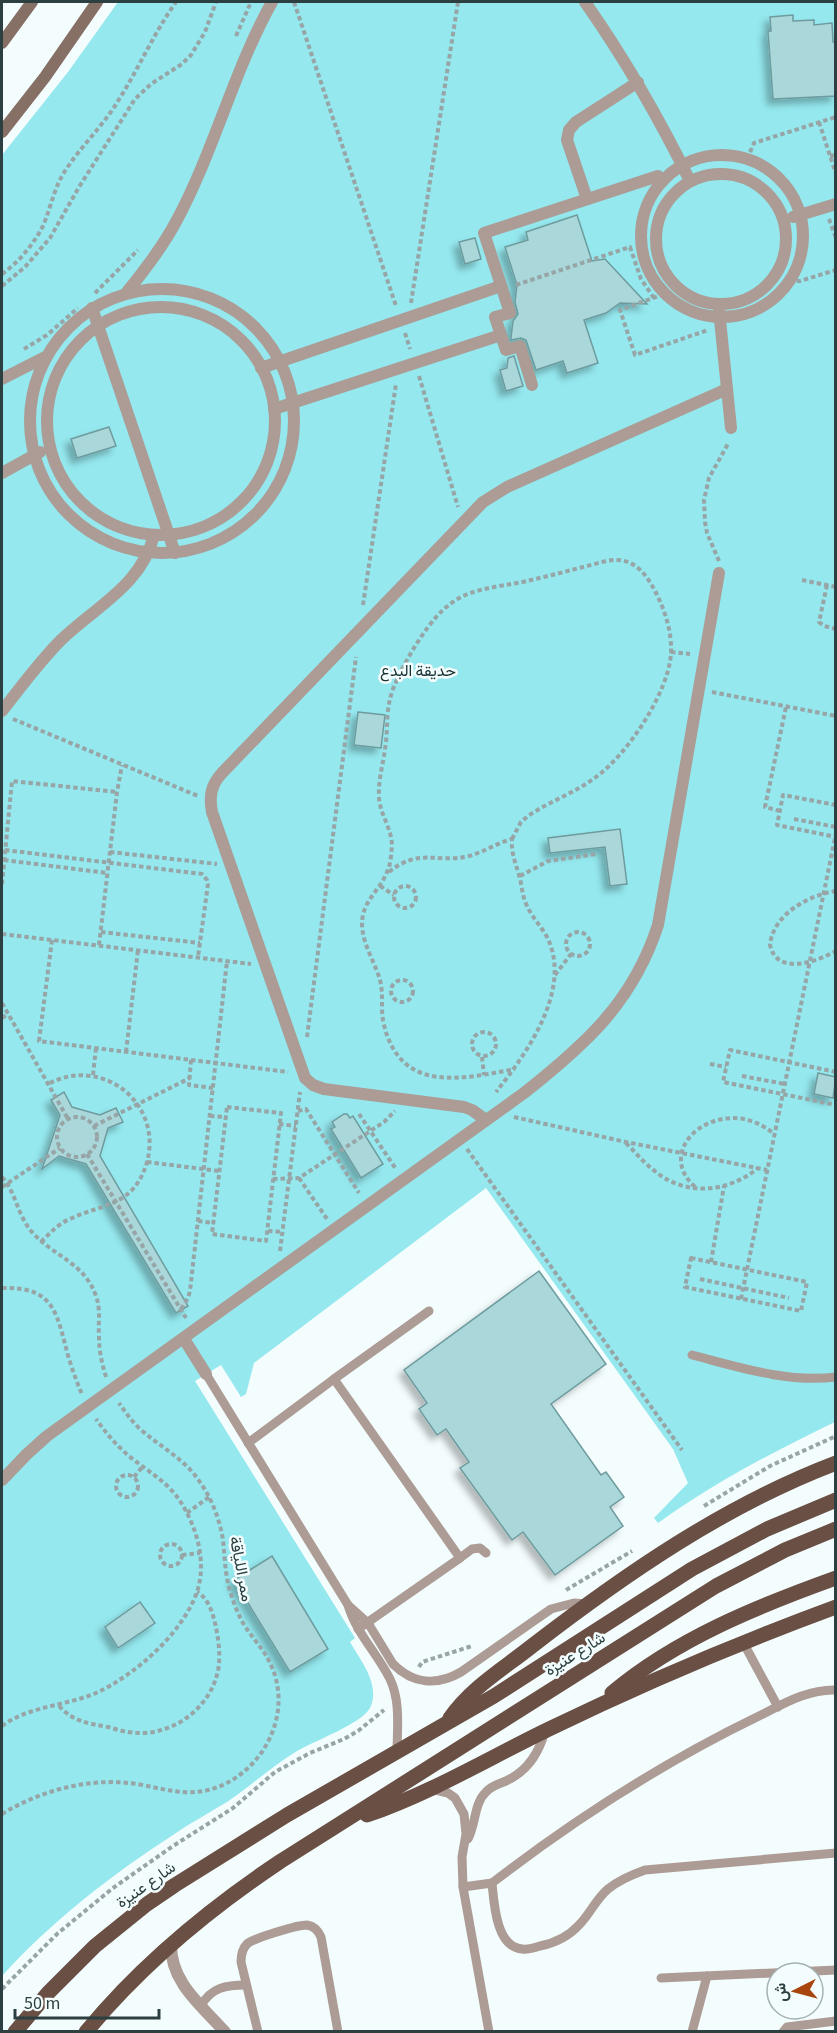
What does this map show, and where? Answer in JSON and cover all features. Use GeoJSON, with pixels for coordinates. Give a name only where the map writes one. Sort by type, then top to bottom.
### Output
{"type":"FeatureCollection","features":[{"type":"Feature","properties":{"kind":"main road"},"geometry":{"type":"LineString","coordinates":[[2,43],[32,2]]}},
{"type":"Feature","properties":{"kind":"main road"},"geometry":{"type":"LineString","coordinates":[[2,132],[98,2]]}},
{"type":"Feature","properties":{"kind":"main road","name":"شارع عنيزة"},"geometry":{"type":"LineString","coordinates":[[445,1725],[463,1701],[485,1681],[587,1605],[647,1564],[730,1514],[785,1485],[836,1463]]}},
{"type":"Feature","properties":{"kind":"main road","name":"شارع عنيزة"},"geometry":{"type":"LineString","coordinates":[[15,2031],[71,1969],[147,1904],[287,1815],[397,1754],[494,1696],[692,1569],[767,1529],[836,1500]]}},
{"type":"Feature","properties":{"kind":"main road","name":"شارع عنيزة"},"geometry":{"type":"LineString","coordinates":[[86,2031],[119,1994],[171,1945],[246,1884],[716,1586],[785,1550],[836,1528]]}},
{"type":"Feature","properties":{"kind":"main road"},"geometry":{"type":"LineString","coordinates":[[599,1705],[642,1670],[690,1641],[760,1608],[836,1578]]}},
{"type":"Feature","properties":{"kind":"main road","name":"شارع عنيزة"},"geometry":{"type":"LineString","coordinates":[[342,1823],[430,1789],[599,1705],[743,1642],[836,1607]]}},
{"type":"Feature","properties":{"kind":"street"},"geometry":{"type":"LineString","coordinates":[[126,293],[154,258],[178,219],[253,40],[272,2]]}},
{"type":"Feature","properties":{"kind":"street"},"geometry":{"type":"LineString","coordinates":[[585,2],[638,82],[690,181]]}},
{"type":"Feature","properties":{"kind":"street"},"geometry":{"type":"LineString","coordinates":[[587,199],[568,145],[569,130],[576,122],[638,82]]}},
{"type":"Feature","properties":{"kind":"street"},"geometry":{"type":"LineString","coordinates":[[708,156],[734,156],[747,159],[760,164],[781,180],[789,191],[800,215],[803,229],[801,256],[789,281],[776,297],[759,309],[720,322],[695,314],[659,296],[651,276],[641,267],[642,221],[648,202],[662,181],[682,165],[708,156]]}},
{"type":"Feature","properties":{"kind":"street"},"geometry":{"type":"LineString","coordinates":[[718,173],[743,177],[754,182],[768,194],[784,220],[786,232],[784,257],[772,279],[754,296],[730,304],[718,305],[699,301],[673,284],[659,262],[655,237],[661,213],[674,193],[690,181],[706,175],[718,173]]}},
{"type":"Feature","properties":{"kind":"street"},"geometry":{"type":"LineString","coordinates":[[532,386],[520,346],[506,350],[495,317],[510,313],[484,233],[658,176],[662,181]]}},
{"type":"Feature","properties":{"kind":"street"},"geometry":{"type":"LineString","coordinates":[[784,220],[836,204]]}},
{"type":"Feature","properties":{"kind":"street"},"geometry":{"type":"LineString","coordinates":[[641,267],[659,262]]}},
{"type":"Feature","properties":{"kind":"street"},"geometry":{"type":"LineString","coordinates":[[261,368],[502,288]]}},
{"type":"Feature","properties":{"kind":"street"},"geometry":{"type":"LineString","coordinates":[[161,289],[180,290],[215,300],[246,319],[259,332],[280,362],[286,375],[293,403],[294,421],[289,456],[276,489],[254,517],[225,538],[192,551],[175,554],[149,554],[114,545],[98,537],[76,522],[57,503],[47,488],[34,455],[30,438],[31,404],[34,387],[47,356],[86,307],[126,293],[161,289]]}},
{"type":"Feature","properties":{"kind":"street"},"geometry":{"type":"LineString","coordinates":[[718,305],[731,428]]}},
{"type":"Feature","properties":{"kind":"street"},"geometry":{"type":"LineString","coordinates":[[86,307],[98,326],[175,554]]}},
{"type":"Feature","properties":{"kind":"street"},"geometry":{"type":"LineString","coordinates":[[166,308],[189,311],[204,315],[231,332],[253,354],[261,368],[270,388],[274,409],[273,443],[268,459],[257,481],[243,501],[208,525],[185,533],[169,535],[140,533],[119,527],[88,508],[69,487],[58,468],[51,447],[48,417],[53,387],[59,372],[75,347],[98,326],[127,312],[142,309],[166,308]]}},
{"type":"Feature","properties":{"kind":"street"},"geometry":{"type":"LineString","coordinates":[[274,409],[501,335]]}},
{"type":"Feature","properties":{"kind":"street"},"geometry":{"type":"LineString","coordinates":[[2,379],[47,356]]}},
{"type":"Feature","properties":{"kind":"street"},"geometry":{"type":"LineString","coordinates":[[487,1116],[464,1107],[318,1088],[302,1074],[212,812],[210,795],[216,779],[483,502],[507,488],[727,389]]}},
{"type":"Feature","properties":{"kind":"street"},"geometry":{"type":"LineString","coordinates":[[2,473],[51,447]]}},
{"type":"Feature","properties":{"kind":"street"},"geometry":{"type":"LineString","coordinates":[[2,711],[49,653],[133,578],[149,554],[154,535]]}},
{"type":"Feature","properties":{"kind":"street"},"geometry":{"type":"LineString","coordinates":[[2,1480],[27,1454],[88,1407],[550,1072],[615,1009],[641,969],[651,947],[663,902],[720,573]]}},
{"type":"Feature","properties":{"kind":"street"},"geometry":{"type":"LineString","coordinates":[[189,1335],[206,1374]]}},
{"type":"Feature","properties":{"kind":"street"},"geometry":{"type":"LineString","coordinates":[[171,1945],[173,1965],[185,1989],[225,2031]]}},
{"type":"Feature","properties":{"kind":"lane"},"geometry":{"type":"LineString","coordinates":[[248,1443],[429,1311]]}},
{"type":"Feature","properties":{"kind":"lane"},"geometry":{"type":"LineString","coordinates":[[692,1355],[779,1376],[816,1379],[836,1377]]}},
{"type":"Feature","properties":{"kind":"lane"},"geometry":{"type":"LineString","coordinates":[[206,1374],[348,1605],[358,1629],[386,1672],[396,1698],[397,1754]]}},
{"type":"Feature","properties":{"kind":"lane"},"geometry":{"type":"LineString","coordinates":[[334,1379],[460,1558]]}},
{"type":"Feature","properties":{"kind":"lane"},"geometry":{"type":"LineString","coordinates":[[358,1629],[476,1547],[486,1553]]}},
{"type":"Feature","properties":{"kind":"lane"},"geometry":{"type":"LineString","coordinates":[[348,1605],[368,1623],[393,1664],[412,1678],[432,1682],[452,1677],[551,1609],[574,1603],[587,1605]]}},
{"type":"Feature","properties":{"kind":"lane"},"geometry":{"type":"LineString","coordinates":[[743,1642],[778,1707]]}},
{"type":"Feature","properties":{"kind":"lane"},"geometry":{"type":"LineString","coordinates":[[463,1887],[492,1883],[581,1819],[688,1752],[778,1707],[816,1691],[836,1690]]}},
{"type":"Feature","properties":{"kind":"lane"},"geometry":{"type":"LineString","coordinates":[[465,1844],[473,1828],[478,1804],[482,1797],[492,1786],[509,1779],[528,1766],[541,1744],[545,1731]]}},
{"type":"Feature","properties":{"kind":"lane"},"geometry":{"type":"LineString","coordinates":[[430,1789],[448,1793],[461,1806],[466,1823],[462,1857],[463,1887],[489,2031]]}},
{"type":"Feature","properties":{"kind":"lane"},"geometry":{"type":"LineString","coordinates":[[492,1883],[494,1903],[504,1939],[513,1947],[525,1950],[550,1944],[569,1934],[606,1891],[617,1882],[645,1870],[836,1853]]}},
{"type":"Feature","properties":{"kind":"lane"},"geometry":{"type":"LineString","coordinates":[[258,2031],[241,1956],[246,1946],[255,1939],[300,1926],[313,1927],[321,1936],[338,2031]]}},
{"type":"Feature","properties":{"kind":"lane"},"geometry":{"type":"LineString","coordinates":[[661,1978],[836,1970]]}},
{"type":"Feature","properties":{"kind":"lane"},"geometry":{"type":"LineString","coordinates":[[692,2031],[707,1976]]}},
{"type":"Feature","properties":{"kind":"lane"},"geometry":{"type":"LineString","coordinates":[[201,2006],[204,1999],[216,1989],[231,1985],[246,1985]]}},
{"type":"Feature","properties":{"kind":"lane"},"geometry":{"type":"LineString","coordinates":[[783,2031],[787,2027],[836,2021]]}},
{"type":"Feature","properties":{"kind":"path"},"geometry":{"type":"LineString","coordinates":[[2,274],[16,263],[35,238],[43,225],[57,185],[118,101],[155,34],[176,2]]}},
{"type":"Feature","properties":{"kind":"path"},"geometry":{"type":"LineString","coordinates":[[2,286],[25,267],[50,237],[71,198],[135,99],[151,84],[182,64],[195,49],[205,32],[216,2]]}},
{"type":"Feature","properties":{"kind":"path"},"geometry":{"type":"LineString","coordinates":[[233,44],[251,2]]}},
{"type":"Feature","properties":{"kind":"path"},"geometry":{"type":"LineString","coordinates":[[294,2],[415,363],[463,522]]}},
{"type":"Feature","properties":{"kind":"path"},"geometry":{"type":"LineString","coordinates":[[414,316],[410,301],[459,2]]}},
{"type":"Feature","properties":{"kind":"path"},"geometry":{"type":"LineString","coordinates":[[747,159],[754,143],[836,117]]}},
{"type":"Feature","properties":{"kind":"path"},"geometry":{"type":"LineString","coordinates":[[819,122],[835,172]]}},
{"type":"Feature","properties":{"kind":"path"},"geometry":{"type":"LineString","coordinates":[[830,156],[836,155]]}},
{"type":"Feature","properties":{"kind":"path"},"geometry":{"type":"LineString","coordinates":[[93,295],[142,245]]}},
{"type":"Feature","properties":{"kind":"path"},"geometry":{"type":"LineString","coordinates":[[502,288],[630,247],[641,267],[641,279],[659,296],[620,310],[635,356],[720,322]]}},
{"type":"Feature","properties":{"kind":"path"},"geometry":{"type":"LineString","coordinates":[[789,281],[800,281],[836,270]]}},
{"type":"Feature","properties":{"kind":"path"},"geometry":{"type":"LineString","coordinates":[[17,352],[86,307]]}},
{"type":"Feature","properties":{"kind":"path"},"geometry":{"type":"LineString","coordinates":[[307,1039],[359,631],[398,369]]}},
{"type":"Feature","properties":{"kind":"path"},"geometry":{"type":"LineString","coordinates":[[720,573],[719,562],[705,522],[704,500],[709,478],[728,445],[731,428]]}},
{"type":"Feature","properties":{"kind":"path"},"geometry":{"type":"LineString","coordinates":[[515,1069],[460,1078],[445,1078],[419,1073],[406,1065],[396,1053],[384,1026],[381,1014],[382,989],[362,930],[363,913],[387,873],[392,844],[382,814],[378,788],[390,699],[404,668],[433,620],[450,603],[483,588],[524,582],[613,559],[628,561],[646,574],[657,594],[667,621],[671,652],[668,671],[662,687],[635,735],[615,761],[589,783],[528,816],[521,822],[512,839],[512,858],[520,876],[526,905],[550,944],[555,976],[537,1031],[515,1069],[487,1116],[768,1170]]}},
{"type":"Feature","properties":{"kind":"path"},"geometry":{"type":"LineString","coordinates":[[802,580],[836,587]]}},
{"type":"Feature","properties":{"kind":"path"},"geometry":{"type":"LineString","coordinates":[[827,585],[819,622],[836,629]]}},
{"type":"Feature","properties":{"kind":"path"},"geometry":{"type":"LineString","coordinates":[[699,690],[836,716]]}},
{"type":"Feature","properties":{"kind":"path"},"geometry":{"type":"LineString","coordinates":[[780,811],[765,807],[786,706]]}},
{"type":"Feature","properties":{"kind":"path"},"geometry":{"type":"LineString","coordinates":[[12,719],[190,794],[210,795]]}},
{"type":"Feature","properties":{"kind":"path"},"geometry":{"type":"LineString","coordinates":[[99,945],[122,765]]}},
{"type":"Feature","properties":{"kind":"path"},"geometry":{"type":"LineString","coordinates":[[2,884],[12,781],[117,792]]}},
{"type":"Feature","properties":{"kind":"path"},"geometry":{"type":"LineString","coordinates":[[741,1299],[835,836],[777,825],[783,795],[836,805]]}},
{"type":"Feature","properties":{"kind":"path"},"geometry":{"type":"LineString","coordinates":[[794,819],[836,827]]}},
{"type":"Feature","properties":{"kind":"path"},"geometry":{"type":"LineString","coordinates":[[387,873],[409,859],[458,858],[512,839]]}},
{"type":"Feature","properties":{"kind":"path"},"geometry":{"type":"LineString","coordinates":[[5,850],[198,873],[205,877],[208,884],[198,957]]}},
{"type":"Feature","properties":{"kind":"path"},"geometry":{"type":"LineString","coordinates":[[110,852],[231,866]]}},
{"type":"Feature","properties":{"kind":"path"},"geometry":{"type":"LineString","coordinates":[[520,876],[548,861],[596,855]]}},
{"type":"Feature","properties":{"kind":"path"},"geometry":{"type":"LineString","coordinates":[[4,860],[108,873]]}},
{"type":"Feature","properties":{"kind":"path"},"geometry":{"type":"LineString","coordinates":[[198,873],[199,862]]}},
{"type":"Feature","properties":{"kind":"path"},"geometry":{"type":"LineString","coordinates":[[380,886],[394,895],[396,904],[404,909],[413,906],[417,897],[413,889],[404,886],[396,890],[394,895]]}},
{"type":"Feature","properties":{"kind":"path"},"geometry":{"type":"LineString","coordinates":[[836,891],[807,899],[792,909],[780,922],[771,939],[771,950],[782,962],[810,962],[836,951]]}},
{"type":"Feature","properties":{"kind":"path"},"geometry":{"type":"LineString","coordinates":[[101,932],[200,944]]}},
{"type":"Feature","properties":{"kind":"path"},"geometry":{"type":"LineString","coordinates":[[573,933],[583,933],[590,940],[589,950],[581,956],[571,954],[566,946],[568,936],[573,933]]}},
{"type":"Feature","properties":{"kind":"path"},"geometry":{"type":"LineString","coordinates":[[2,934],[265,965]]}},
{"type":"Feature","properties":{"kind":"path"},"geometry":{"type":"LineString","coordinates":[[52,940],[39,1041],[302,1074],[278,1271]]}},
{"type":"Feature","properties":{"kind":"path"},"geometry":{"type":"LineString","coordinates":[[126,1052],[138,950]]}},
{"type":"Feature","properties":{"kind":"path"},"geometry":{"type":"LineString","coordinates":[[555,976],[571,954]]}},
{"type":"Feature","properties":{"kind":"path"},"geometry":{"type":"LineString","coordinates":[[181,1309],[190,1291],[227,961]]}},
{"type":"Feature","properties":{"kind":"path"},"geometry":{"type":"LineString","coordinates":[[382,989],[391,988],[396,981],[405,980],[412,986],[412,996],[410,1000],[401,1003],[393,998],[391,988]]}},
{"type":"Feature","properties":{"kind":"path"},"geometry":{"type":"LineString","coordinates":[[2,1003],[68,1119]]}},
{"type":"Feature","properties":{"kind":"path"},"geometry":{"type":"LineString","coordinates":[[2,1018],[8,1014]]}},
{"type":"Feature","properties":{"kind":"path"},"geometry":{"type":"LineString","coordinates":[[485,1032],[494,1037],[496,1046],[492,1054],[482,1057],[474,1052],[472,1043],[476,1035],[485,1032]]}},
{"type":"Feature","properties":{"kind":"path"},"geometry":{"type":"LineString","coordinates":[[93,1075],[96,1048]]}},
{"type":"Feature","properties":{"kind":"path"},"geometry":{"type":"LineString","coordinates":[[836,1072],[730,1050],[723,1082],[836,1105]]}},
{"type":"Feature","properties":{"kind":"path"},"geometry":{"type":"LineString","coordinates":[[482,1057],[484,1075]]}},
{"type":"Feature","properties":{"kind":"path"},"geometry":{"type":"LineString","coordinates":[[191,1060],[189,1085],[213,1088]]}},
{"type":"Feature","properties":{"kind":"path"},"geometry":{"type":"LineString","coordinates":[[710,1064],[726,1067]]}},
{"type":"Feature","properties":{"kind":"path"},"geometry":{"type":"LineString","coordinates":[[41,1242],[49,1233],[69,1220],[116,1202],[132,1190],[147,1162],[148,1152],[146,1123],[137,1105],[118,1086],[93,1075],[74,1075],[48,1084]]}},
{"type":"Feature","properties":{"kind":"path"},"geometry":{"type":"LineString","coordinates":[[742,1076],[785,1084]]}},
{"type":"Feature","properties":{"kind":"path"},"geometry":{"type":"LineString","coordinates":[[94,1126],[190,1078]]}},
{"type":"Feature","properties":{"kind":"path"},"geometry":{"type":"LineString","coordinates":[[273,1179],[299,1178],[335,1155],[393,1115],[396,1098]]}},
{"type":"Feature","properties":{"kind":"path"},"geometry":{"type":"LineString","coordinates":[[227,1107],[281,1113],[279,1124],[266,1241],[212,1234],[227,1107]]}},
{"type":"Feature","properties":{"kind":"path"},"geometry":{"type":"LineString","coordinates":[[298,1111],[306,1110],[367,1206]]}},
{"type":"Feature","properties":{"kind":"path"},"geometry":{"type":"LineString","coordinates":[[359,1114],[404,1179]]}},
{"type":"Feature","properties":{"kind":"path"},"geometry":{"type":"LineString","coordinates":[[210,1116],[226,1117]]}},
{"type":"Feature","properties":{"kind":"path"},"geometry":{"type":"LineString","coordinates":[[82,1117],[94,1126],[97,1138],[92,1150],[87,1154],[72,1156],[60,1148],[59,1128],[68,1119],[82,1117]]}},
{"type":"Feature","properties":{"kind":"path"},"geometry":{"type":"LineString","coordinates":[[696,1188],[685,1176],[681,1153],[687,1142],[701,1128],[729,1117],[749,1119],[775,1135]]}},
{"type":"Feature","properties":{"kind":"path"},"geometry":{"type":"LineString","coordinates":[[279,1124],[296,1126]]}},
{"type":"Feature","properties":{"kind":"path"},"geometry":{"type":"LineString","coordinates":[[459,1139],[682,1450]]}},
{"type":"Feature","properties":{"kind":"path"},"geometry":{"type":"LineString","coordinates":[[626,1142],[649,1166],[663,1177],[679,1185],[696,1188],[724,1186],[742,1179],[758,1168]]}},
{"type":"Feature","properties":{"kind":"path"},"geometry":{"type":"LineString","coordinates":[[2,1187],[60,1148]]}},
{"type":"Feature","properties":{"kind":"path"},"geometry":{"type":"LineString","coordinates":[[87,1154],[181,1309],[189,1335]]}},
{"type":"Feature","properties":{"kind":"path"},"geometry":{"type":"LineString","coordinates":[[147,1162],[219,1171]]}},
{"type":"Feature","properties":{"kind":"path","name":"ممر اللياقة"},"geometry":{"type":"LineString","coordinates":[[2,1177],[8,1183],[22,1218],[41,1242],[75,1265],[91,1285],[99,1309],[102,1364],[112,1390],[128,1416],[143,1431],[184,1462],[209,1497],[219,1524],[230,1590],[236,1609],[243,1623],[267,1656],[276,1677],[279,1700],[276,1725],[264,1749],[246,1770],[234,1779],[207,1790],[179,1793],[123,1783],[68,1786],[41,1795],[2,1814]]}},
{"type":"Feature","properties":{"kind":"path"},"geometry":{"type":"LineString","coordinates":[[299,1178],[334,1230]]}},
{"type":"Feature","properties":{"kind":"path"},"geometry":{"type":"LineString","coordinates":[[711,1262],[724,1186]]}},
{"type":"Feature","properties":{"kind":"path"},"geometry":{"type":"LineString","coordinates":[[198,1221],[214,1223]]}},
{"type":"Feature","properties":{"kind":"path"},"geometry":{"type":"LineString","coordinates":[[268,1231],[283,1233]]}},
{"type":"Feature","properties":{"kind":"path"},"geometry":{"type":"LineString","coordinates":[[691,1258],[711,1262],[807,1282],[801,1311],[685,1287],[691,1258]]}},
{"type":"Feature","properties":{"kind":"path"},"geometry":{"type":"LineString","coordinates":[[700,1280],[789,1298]]}},
{"type":"Feature","properties":{"kind":"path"},"geometry":{"type":"LineString","coordinates":[[2,1288],[24,1289],[43,1298],[51,1305],[60,1323],[69,1359],[88,1407],[112,1440],[171,1490],[187,1513],[198,1539],[201,1572],[197,1592],[186,1613],[175,1629],[147,1659],[123,1677],[97,1692],[59,1706],[22,1715],[2,1726]]}},
{"type":"Feature","properties":{"kind":"path"},"geometry":{"type":"LineString","coordinates":[[696,1512],[750,1476],[809,1446],[836,1436]]}},
{"type":"Feature","properties":{"kind":"path"},"geometry":{"type":"LineString","coordinates":[[134,1477],[143,1466]]}},
{"type":"Feature","properties":{"kind":"path"},"geometry":{"type":"LineString","coordinates":[[124,1475],[134,1477],[139,1486],[134,1496],[125,1498],[120,1495],[116,1486],[120,1477],[124,1475]]}},
{"type":"Feature","properties":{"kind":"path"},"geometry":{"type":"LineString","coordinates":[[187,1513],[209,1497]]}},
{"type":"Feature","properties":{"kind":"path"},"geometry":{"type":"LineString","coordinates":[[168,1544],[178,1546],[182,1555],[178,1564],[174,1566],[164,1564],[159,1555],[164,1546],[168,1544]]}},
{"type":"Feature","properties":{"kind":"path"},"geometry":{"type":"LineString","coordinates":[[559,1593],[639,1546]]}},
{"type":"Feature","properties":{"kind":"path"},"geometry":{"type":"LineString","coordinates":[[182,1555],[200,1552]]}},
{"type":"Feature","properties":{"kind":"path"},"geometry":{"type":"LineString","coordinates":[[59,1706],[69,1716],[80,1721],[140,1733],[167,1728],[191,1715],[209,1693],[219,1666],[218,1638],[214,1620],[207,1601],[197,1592]]}},
{"type":"Feature","properties":{"kind":"path"},"geometry":{"type":"LineString","coordinates":[[412,1678],[422,1662],[479,1643]]}},
{"type":"Feature","properties":{"kind":"path"},"geometry":{"type":"LineString","coordinates":[[2,1989],[57,1934],[113,1888],[233,1808],[275,1772],[358,1731],[396,1698]]}},
{"type":"Feature","properties":{"kind":"green space","name":"حديقة البدع"},"geometry":{"type":"Polygon","coordinates":[[[118,2],[835,2],[835,1422],[745,1468],[658,1523],[654,1518],[688,1483],[673,1449],[486,1188],[254,1363],[246,1394],[241,1397],[221,1365],[195,1381],[355,1638],[350,1642],[368,1674],[373,1699],[370,1708],[357,1720],[288,1757],[227,1802],[179,1831],[127,1867],[61,1918],[2,1976],[2,155],[68,72],[118,2]]]}},
{"type":"Feature","properties":{"kind":"building"},"geometry":{"type":"Polygon","coordinates":[[[793,15],[793,21],[814,20],[814,25],[832,23],[833,42],[836,42],[836,96],[773,99],[768,31],[771,31],[770,17],[793,15]]]}},
{"type":"Feature","properties":{"kind":"building"},"geometry":{"type":"Polygon","coordinates":[[[577,215],[592,261],[605,259],[647,304],[620,303],[606,313],[584,320],[598,363],[567,373],[563,361],[536,370],[526,340],[521,338],[511,340],[513,321],[518,314],[515,302],[517,285],[505,247],[528,240],[526,232],[577,215]]]}},
{"type":"Feature","properties":{"kind":"building"},"geometry":{"type":"Polygon","coordinates":[[[475,238],[481,259],[465,264],[459,242],[475,238]]]}},
{"type":"Feature","properties":{"kind":"building"},"geometry":{"type":"Polygon","coordinates":[[[514,356],[523,386],[506,391],[500,370],[507,368],[508,358],[514,356]]]}},
{"type":"Feature","properties":{"kind":"building"},"geometry":{"type":"Polygon","coordinates":[[[109,427],[116,446],[77,458],[71,439],[109,427]]]}},
{"type":"Feature","properties":{"kind":"building"},"geometry":{"type":"Polygon","coordinates":[[[358,712],[385,715],[381,748],[354,745],[358,712]]]}},
{"type":"Feature","properties":{"kind":"building"},"geometry":{"type":"Polygon","coordinates":[[[620,829],[627,884],[610,886],[605,847],[550,853],[548,838],[620,829]]]}},
{"type":"Feature","properties":{"kind":"building"},"geometry":{"type":"Polygon","coordinates":[[[818,1073],[836,1077],[833,1098],[814,1094],[818,1073]]]}},
{"type":"Feature","properties":{"kind":"building"},"geometry":{"type":"Polygon","coordinates":[[[64,1092],[72,1107],[100,1115],[116,1108],[123,1122],[108,1128],[100,1156],[188,1306],[176,1313],[86,1164],[59,1156],[42,1169],[60,1115],[51,1100],[64,1092]]]}},
{"type":"Feature","properties":{"kind":"building"},"geometry":{"type":"Polygon","coordinates":[[[344,1114],[350,1118],[353,1116],[383,1164],[361,1178],[331,1129],[335,1127],[332,1122],[344,1114]]]}},
{"type":"Feature","properties":{"kind":"building"},"geometry":{"type":"Polygon","coordinates":[[[539,1271],[606,1364],[551,1404],[601,1475],[606,1472],[624,1497],[610,1507],[623,1526],[555,1575],[523,1532],[512,1540],[460,1468],[469,1462],[446,1429],[437,1435],[419,1409],[427,1403],[404,1370],[539,1271]]]}},
{"type":"Feature","properties":{"kind":"building"},"geometry":{"type":"Polygon","coordinates":[[[272,1556],[328,1649],[290,1672],[234,1580],[272,1556]]]}},
{"type":"Feature","properties":{"kind":"building"},"geometry":{"type":"Polygon","coordinates":[[[140,1602],[155,1623],[118,1648],[105,1627],[140,1602]]]}}]}
